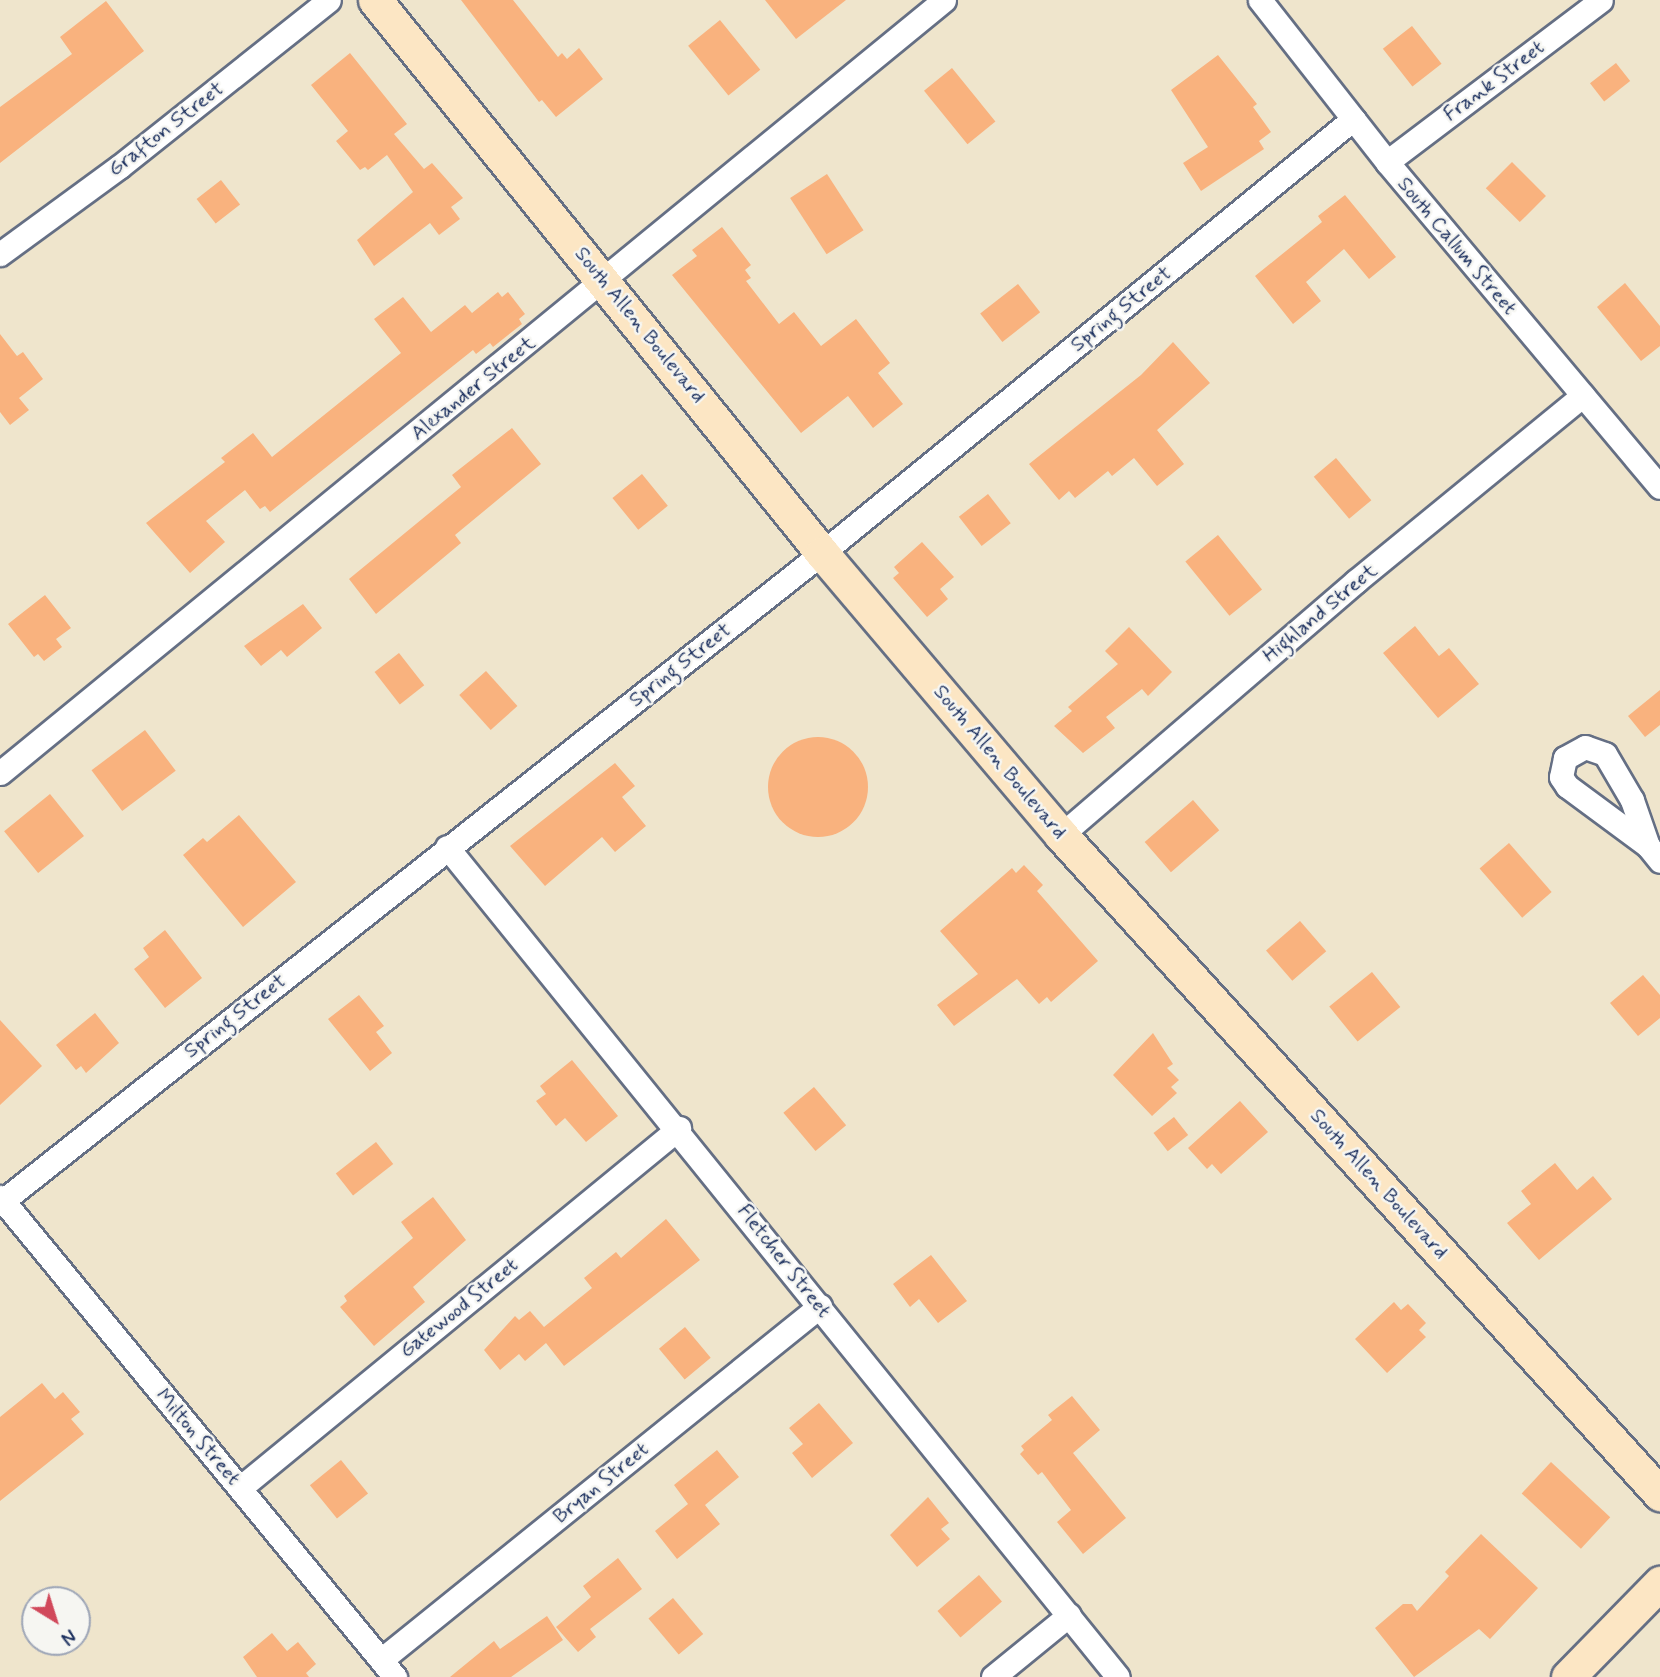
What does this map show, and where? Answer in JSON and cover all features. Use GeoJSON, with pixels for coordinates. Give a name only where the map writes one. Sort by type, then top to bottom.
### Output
{"type":"FeatureCollection","features":[{"type":"Feature","properties":{"kind":"street","name":"Grafton Street"},"geometry":{"type":"LineString","coordinates":[[0,254],[130,159],[329,0]]}},
{"type":"Feature","properties":{"kind":"street","name":"South Allen Boulevard"},"geometry":{"type":"LineString","coordinates":[[375,0],[605,280],[822,553],[1061,835],[1660,1494]]}},
{"type":"Feature","properties":{"kind":"street","name":"Alexander Street"},"geometry":{"type":"LineString","coordinates":[[0,773],[944,0]]}},
{"type":"Feature","properties":{"kind":"street","name":"South Callum Street"},"geometry":{"type":"LineString","coordinates":[[1260,0],[1387,162],[1660,487]]}},
{"type":"Feature","properties":{"kind":"street","name":"Frank Street"},"geometry":{"type":"LineString","coordinates":[[1387,162],[1601,0]]}},
{"type":"Feature","properties":{"kind":"street","name":"Spring Street"},"geometry":{"type":"LineString","coordinates":[[1,1200],[822,553],[1353,119]]}},
{"type":"Feature","properties":{"kind":"street","name":"Highland Street"},"geometry":{"type":"LineString","coordinates":[[1061,835],[1583,395]]}},
{"type":"Feature","properties":{"kind":"street","name":"Fletcher Street"},"geometry":{"type":"LineString","coordinates":[[447,847],[679,1128],[1118,1677]]}},
{"type":"Feature","properties":{"kind":"street","name":"Gatewood Street"},"geometry":{"type":"LineString","coordinates":[[240,1488],[679,1128]]}},
{"type":"Feature","properties":{"kind":"street","name":"Milton Street"},"geometry":{"type":"LineString","coordinates":[[1,1200],[388,1668]]}},
{"type":"Feature","properties":{"kind":"street","name":"Bryan Street"},"geometry":{"type":"LineString","coordinates":[[388,1668],[820,1306]]}},
{"type":"Feature","properties":{"kind":"street"},"geometry":{"type":"LineString","coordinates":[[1568,1677],[1660,1583]]}},
{"type":"Feature","properties":{"kind":"street"},"geometry":{"type":"LineString","coordinates":[[993,1677],[1069,1615]]}},
{"type":"Feature","properties":{"kind":"building"},"geometry":{"type":"Polygon","coordinates":[[[461,0],[513,0],[558,57],[562,53],[567,59],[579,48],[603,79],[556,117],[542,100],[539,102],[461,0]]]}},
{"type":"Feature","properties":{"kind":"building"},"geometry":{"type":"Polygon","coordinates":[[[765,0],[846,0],[796,39],[765,0]]]}},
{"type":"Feature","properties":{"kind":"building"},"geometry":{"type":"Polygon","coordinates":[[[106,1],[144,51],[0,163],[0,107],[72,54],[60,37],[106,1]]]}},
{"type":"Feature","properties":{"kind":"building"},"geometry":{"type":"Polygon","coordinates":[[[720,20],[760,70],[728,96],[688,46],[720,20]]]}},
{"type":"Feature","properties":{"kind":"building"},"geometry":{"type":"Polygon","coordinates":[[[1412,26],[1442,64],[1412,87],[1383,49],[1412,26]]]}},
{"type":"Feature","properties":{"kind":"building"},"geometry":{"type":"Polygon","coordinates":[[[350,53],[407,124],[394,134],[424,169],[432,163],[463,198],[451,207],[460,219],[439,235],[430,223],[374,266],[357,240],[413,192],[387,155],[368,170],[365,167],[360,170],[336,141],[348,131],[311,85],[350,53]]]}},
{"type":"Feature","properties":{"kind":"building"},"geometry":{"type":"Polygon","coordinates":[[[1218,55],[1257,104],[1253,107],[1271,132],[1259,141],[1264,149],[1201,191],[1183,163],[1208,147],[1171,90],[1218,55]]]}},
{"type":"Feature","properties":{"kind":"building"},"geometry":{"type":"Polygon","coordinates":[[[1616,63],[1630,81],[1604,101],[1590,83],[1616,63]]]}},
{"type":"Feature","properties":{"kind":"building"},"geometry":{"type":"Polygon","coordinates":[[[952,68],[995,122],[967,144],[924,91],[952,68]]]}},
{"type":"Feature","properties":{"kind":"building"},"geometry":{"type":"Polygon","coordinates":[[[1512,162],[1546,196],[1520,222],[1486,188],[1512,162]]]}},
{"type":"Feature","properties":{"kind":"building"},"geometry":{"type":"Polygon","coordinates":[[[827,174],[863,230],[827,254],[790,198],[827,174]]]}},
{"type":"Feature","properties":{"kind":"building"},"geometry":{"type":"Polygon","coordinates":[[[221,180],[240,204],[216,224],[197,199],[221,180]]]}},
{"type":"Feature","properties":{"kind":"building"},"geometry":{"type":"Polygon","coordinates":[[[1345,195],[1396,257],[1369,279],[1344,249],[1306,282],[1321,301],[1293,324],[1255,276],[1322,222],[1318,216],[1345,195]]]}},
{"type":"Feature","properties":{"kind":"building"},"geometry":{"type":"Polygon","coordinates":[[[722,227],[751,265],[745,270],[751,278],[746,281],[779,324],[794,312],[821,346],[856,319],[890,363],[878,373],[903,404],[873,428],[848,396],[801,433],[672,275],[697,256],[692,250],[722,227]]]}},
{"type":"Feature","properties":{"kind":"building"},"geometry":{"type":"Polygon","coordinates":[[[1625,283],[1660,326],[1660,346],[1641,361],[1597,307],[1625,283]]]}},
{"type":"Feature","properties":{"kind":"building"},"geometry":{"type":"Polygon","coordinates":[[[1018,284],[1040,312],[1002,342],[980,314],[1018,284]]]}},
{"type":"Feature","properties":{"kind":"building"},"geometry":{"type":"Polygon","coordinates":[[[498,292],[502,297],[508,292],[525,314],[519,319],[522,324],[493,347],[490,343],[476,354],[473,350],[270,512],[265,506],[260,509],[245,490],[206,521],[225,542],[190,573],[146,523],[225,462],[221,458],[253,433],[272,457],[401,353],[374,319],[403,297],[431,332],[465,305],[472,313],[498,292]]]}},
{"type":"Feature","properties":{"kind":"building"},"geometry":{"type":"Polygon","coordinates":[[[0,334],[17,356],[23,352],[43,379],[19,398],[29,410],[10,425],[0,412],[0,334]]]}},
{"type":"Feature","properties":{"kind":"building"},"geometry":{"type":"Polygon","coordinates":[[[1173,342],[1210,383],[1157,430],[1184,464],[1157,486],[1134,458],[1112,476],[1108,471],[1075,498],[1069,491],[1059,500],[1029,464],[1141,375],[1173,342]]]}},
{"type":"Feature","properties":{"kind":"building"},"geometry":{"type":"Polygon","coordinates":[[[512,428],[541,464],[455,535],[461,543],[376,614],[349,579],[461,487],[452,475],[512,428]]]}},
{"type":"Feature","properties":{"kind":"building"},"geometry":{"type":"Polygon","coordinates":[[[1336,458],[1371,500],[1349,519],[1314,477],[1336,458]]]}},
{"type":"Feature","properties":{"kind":"building"},"geometry":{"type":"Polygon","coordinates":[[[642,474],[668,506],[638,530],[612,498],[642,474]]]}},
{"type":"Feature","properties":{"kind":"building"},"geometry":{"type":"Polygon","coordinates":[[[988,494],[1011,523],[982,546],[959,517],[988,494]]]}},
{"type":"Feature","properties":{"kind":"building"},"geometry":{"type":"Polygon","coordinates":[[[1218,535],[1262,589],[1229,616],[1185,561],[1218,535]]]}},
{"type":"Feature","properties":{"kind":"building"},"geometry":{"type":"Polygon","coordinates":[[[922,542],[954,577],[940,589],[948,599],[927,617],[893,578],[899,573],[894,567],[922,542]]]}},
{"type":"Feature","properties":{"kind":"building"},"geometry":{"type":"Polygon","coordinates":[[[45,595],[71,628],[56,639],[62,647],[44,661],[38,654],[34,657],[8,624],[45,595]]]}},
{"type":"Feature","properties":{"kind":"building"},"geometry":{"type":"Polygon","coordinates":[[[303,604],[322,628],[287,657],[281,650],[261,666],[244,646],[303,604]]]}},
{"type":"Feature","properties":{"kind":"building"},"geometry":{"type":"Polygon","coordinates":[[[1415,626],[1439,656],[1449,648],[1479,684],[1438,718],[1383,653],[1415,626]]]}},
{"type":"Feature","properties":{"kind":"building"},"geometry":{"type":"Polygon","coordinates":[[[1129,627],[1172,672],[1148,696],[1142,689],[1106,717],[1115,728],[1083,753],[1054,726],[1072,711],[1068,707],[1118,664],[1105,651],[1129,627]]]}},
{"type":"Feature","properties":{"kind":"building"},"geometry":{"type":"Polygon","coordinates":[[[399,653],[424,685],[400,704],[375,672],[399,653]]]}},
{"type":"Feature","properties":{"kind":"building"},"geometry":{"type":"Polygon","coordinates":[[[486,671],[517,706],[491,730],[459,695],[486,671]]]}},
{"type":"Feature","properties":{"kind":"building"},"geometry":{"type":"Polygon","coordinates":[[[1660,690],[1660,725],[1645,737],[1628,716],[1660,690]]]}},
{"type":"Feature","properties":{"kind":"building"},"geometry":{"type":"Polygon","coordinates":[[[145,730],[176,771],[122,811],[91,770],[145,730]]]}},
{"type":"Feature","properties":{"kind":"building"},"geometry":{"type":"Polygon","coordinates":[[[818,737],[846,745],[860,759],[868,787],[860,815],[846,829],[818,837],[790,829],[776,815],[768,787],[776,759],[790,745],[818,737]]]}},
{"type":"Feature","properties":{"kind":"building"},"geometry":{"type":"Polygon","coordinates":[[[615,763],[635,786],[622,797],[646,826],[615,852],[602,837],[545,886],[510,846],[615,763]]]}},
{"type":"Feature","properties":{"kind":"building"},"geometry":{"type":"Polygon","coordinates":[[[50,794],[84,836],[38,873],[4,831],[50,794]]]}},
{"type":"Feature","properties":{"kind":"building"},"geometry":{"type":"Polygon","coordinates":[[[1193,800],[1219,830],[1171,872],[1145,842],[1193,800]]]}},
{"type":"Feature","properties":{"kind":"building"},"geometry":{"type":"Polygon","coordinates":[[[239,815],[296,882],[243,927],[183,855],[203,838],[207,842],[239,815]]]}},
{"type":"Feature","properties":{"kind":"building"},"geometry":{"type":"Polygon","coordinates":[[[1509,843],[1552,892],[1522,918],[1480,869],[1509,843]]]}},
{"type":"Feature","properties":{"kind":"building"},"geometry":{"type":"Polygon","coordinates":[[[1024,865],[1043,885],[1037,891],[1098,961],[1051,1002],[1047,997],[1039,1004],[1017,979],[954,1026],[937,1005],[978,974],[940,931],[1012,868],[1016,873],[1024,865]]]}},
{"type":"Feature","properties":{"kind":"building"},"geometry":{"type":"Polygon","coordinates":[[[1300,921],[1326,951],[1292,981],[1266,951],[1300,921]]]}},
{"type":"Feature","properties":{"kind":"building"},"geometry":{"type":"Polygon","coordinates":[[[165,930],[202,978],[165,1008],[134,969],[149,957],[143,948],[165,930]]]}},
{"type":"Feature","properties":{"kind":"building"},"geometry":{"type":"Polygon","coordinates":[[[1372,972],[1400,1007],[1358,1042],[1329,1007],[1372,972]]]}},
{"type":"Feature","properties":{"kind":"building"},"geometry":{"type":"Polygon","coordinates":[[[1643,975],[1660,995],[1660,1018],[1638,1036],[1610,1003],[1643,975]]]}},
{"type":"Feature","properties":{"kind":"building"},"geometry":{"type":"Polygon","coordinates":[[[359,995],[384,1026],[376,1032],[392,1053],[370,1071],[328,1019],[359,995]]]}},
{"type":"Feature","properties":{"kind":"building"},"geometry":{"type":"Polygon","coordinates":[[[95,1013],[119,1043],[86,1073],[81,1066],[76,1070],[56,1045],[95,1013]]]}},
{"type":"Feature","properties":{"kind":"building"},"geometry":{"type":"Polygon","coordinates":[[[0,1020],[42,1066],[0,1105],[0,1020]]]}},
{"type":"Feature","properties":{"kind":"building"},"geometry":{"type":"Polygon","coordinates":[[[1153,1033],[1173,1064],[1167,1068],[1179,1080],[1171,1087],[1177,1093],[1152,1116],[1113,1075],[1153,1033]]]}},
{"type":"Feature","properties":{"kind":"building"},"geometry":{"type":"Polygon","coordinates":[[[572,1060],[618,1116],[586,1142],[565,1118],[556,1126],[536,1101],[546,1094],[540,1086],[572,1060]]]}},
{"type":"Feature","properties":{"kind":"building"},"geometry":{"type":"Polygon","coordinates":[[[814,1087],[846,1125],[815,1151],[783,1113],[814,1087]]]}},
{"type":"Feature","properties":{"kind":"building"},"geometry":{"type":"Polygon","coordinates":[[[1240,1101],[1268,1132],[1221,1174],[1212,1164],[1207,1169],[1188,1148],[1240,1101]]]}},
{"type":"Feature","properties":{"kind":"building"},"geometry":{"type":"Polygon","coordinates":[[[1174,1117],[1188,1135],[1168,1151],[1154,1133],[1174,1117]]]}},
{"type":"Feature","properties":{"kind":"building"},"geometry":{"type":"Polygon","coordinates":[[[376,1142],[393,1164],[353,1195],[336,1173],[376,1142]]]}},
{"type":"Feature","properties":{"kind":"building"},"geometry":{"type":"Polygon","coordinates":[[[1555,1163],[1577,1190],[1593,1176],[1612,1199],[1539,1260],[1507,1223],[1531,1204],[1521,1191],[1555,1163]]]}},
{"type":"Feature","properties":{"kind":"building"},"geometry":{"type":"Polygon","coordinates":[[[433,1197],[466,1240],[413,1287],[425,1302],[374,1346],[340,1307],[347,1301],[344,1296],[413,1238],[401,1222],[433,1197]]]}},
{"type":"Feature","properties":{"kind":"building"},"geometry":{"type":"Polygon","coordinates":[[[666,1219],[700,1260],[564,1366],[546,1343],[525,1361],[519,1354],[500,1370],[484,1350],[515,1316],[519,1320],[530,1311],[544,1327],[592,1288],[584,1278],[616,1252],[621,1258],[666,1219]]]}},
{"type":"Feature","properties":{"kind":"building"},"geometry":{"type":"Polygon","coordinates":[[[931,1255],[967,1301],[938,1323],[919,1299],[910,1307],[893,1284],[931,1255]]]}},
{"type":"Feature","properties":{"kind":"building"},"geometry":{"type":"Polygon","coordinates":[[[1394,1302],[1401,1310],[1408,1304],[1426,1323],[1419,1330],[1426,1337],[1387,1373],[1355,1339],[1394,1302]]]}},
{"type":"Feature","properties":{"kind":"building"},"geometry":{"type":"Polygon","coordinates":[[[685,1327],[711,1358],[685,1379],[659,1349],[685,1327]]]}},
{"type":"Feature","properties":{"kind":"building"},"geometry":{"type":"Polygon","coordinates":[[[42,1383],[55,1399],[63,1392],[80,1412],[71,1419],[84,1434],[0,1501],[0,1417],[42,1383]]]}},
{"type":"Feature","properties":{"kind":"building"},"geometry":{"type":"Polygon","coordinates":[[[1072,1396],[1100,1430],[1073,1453],[1126,1518],[1083,1554],[1057,1522],[1071,1510],[1042,1472],[1038,1475],[1020,1454],[1024,1450],[1021,1446],[1052,1420],[1048,1415],[1072,1396]]]}},
{"type":"Feature","properties":{"kind":"building"},"geometry":{"type":"Polygon","coordinates":[[[819,1403],[853,1443],[812,1478],[792,1453],[803,1444],[789,1428],[819,1403]]]}},
{"type":"Feature","properties":{"kind":"building"},"geometry":{"type":"Polygon","coordinates":[[[717,1450],[739,1477],[705,1505],[720,1524],[677,1559],[655,1531],[688,1504],[674,1485],[717,1450]]]}},
{"type":"Feature","properties":{"kind":"building"},"geometry":{"type":"Polygon","coordinates":[[[341,1460],[368,1493],[337,1519],[310,1485],[341,1460]]]}},
{"type":"Feature","properties":{"kind":"building"},"geometry":{"type":"Polygon","coordinates":[[[1551,1462],[1610,1517],[1581,1549],[1522,1493],[1551,1462]]]}},
{"type":"Feature","properties":{"kind":"building"},"geometry":{"type":"Polygon","coordinates":[[[928,1497],[949,1523],[941,1529],[950,1539],[917,1567],[890,1535],[928,1497]]]}},
{"type":"Feature","properties":{"kind":"building"},"geometry":{"type":"Polygon","coordinates":[[[1481,1534],[1538,1588],[1490,1639],[1479,1629],[1414,1677],[1375,1628],[1403,1604],[1412,1604],[1417,1611],[1449,1576],[1445,1572],[1481,1534]]]}},
{"type":"Feature","properties":{"kind":"building"},"geometry":{"type":"Polygon","coordinates":[[[618,1558],[642,1589],[590,1629],[596,1637],[578,1652],[556,1627],[591,1597],[583,1586],[618,1558]]]}},
{"type":"Feature","properties":{"kind":"building"},"geometry":{"type":"Polygon","coordinates":[[[979,1575],[1002,1601],[960,1637],[937,1611],[979,1575]]]}},
{"type":"Feature","properties":{"kind":"building"},"geometry":{"type":"Polygon","coordinates":[[[673,1598],[703,1634],[679,1655],[648,1619],[673,1598]]]}},
{"type":"Feature","properties":{"kind":"building"},"geometry":{"type":"Polygon","coordinates":[[[547,1616],[563,1640],[511,1677],[450,1677],[494,1641],[500,1649],[547,1616]]]}},
{"type":"Feature","properties":{"kind":"building"},"geometry":{"type":"Polygon","coordinates":[[[272,1633],[287,1651],[298,1642],[316,1664],[306,1673],[309,1677],[257,1677],[243,1657],[272,1633]]]}}]}
